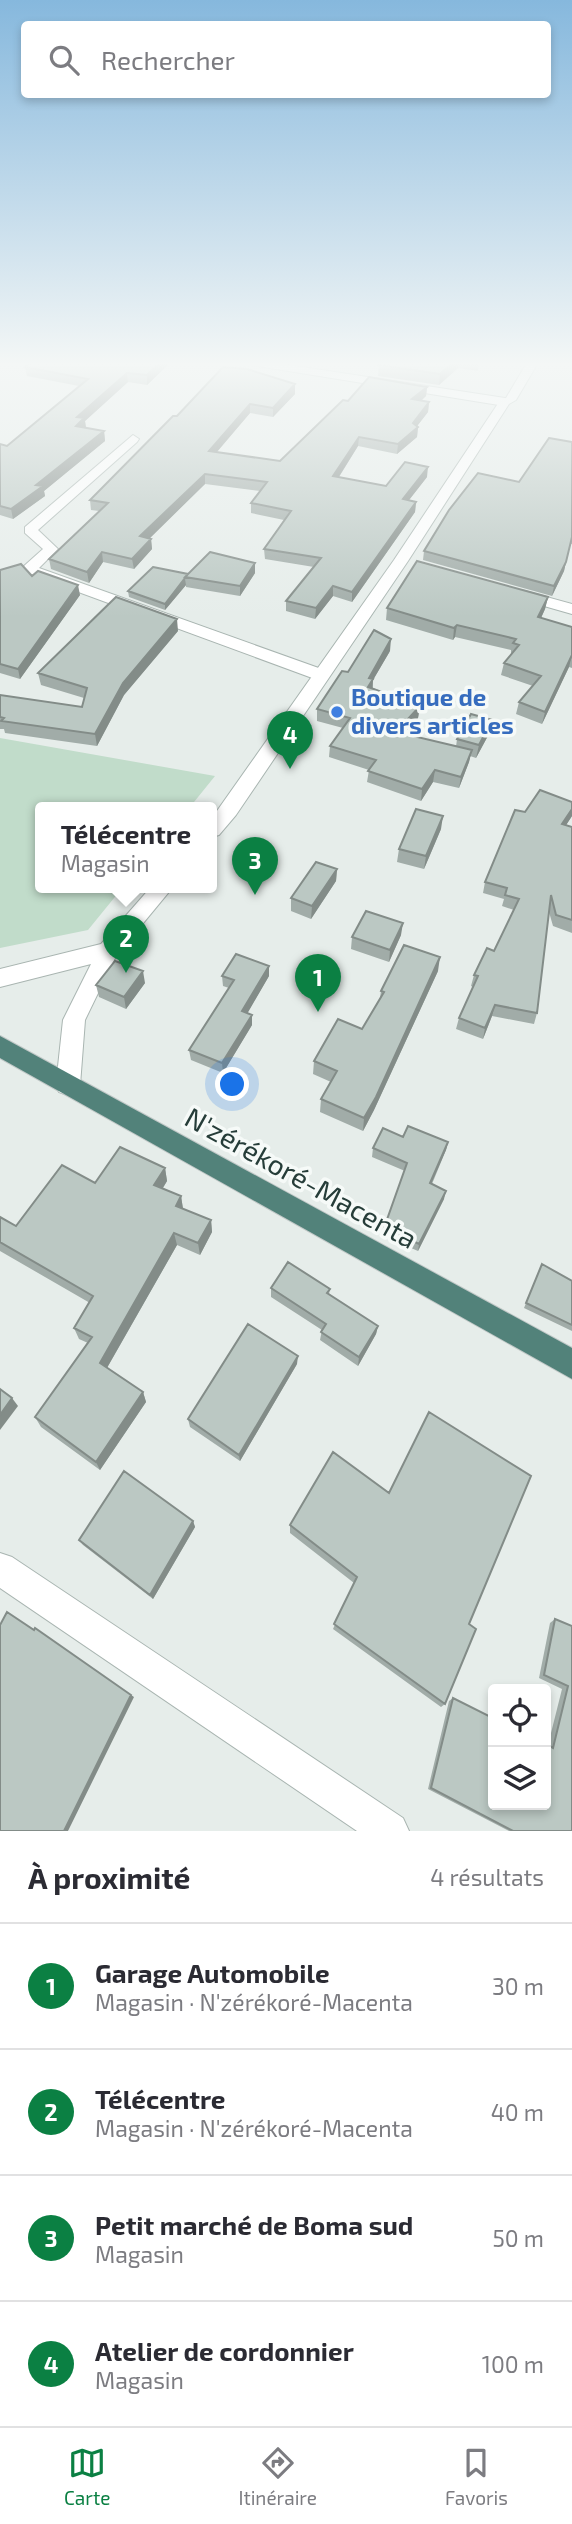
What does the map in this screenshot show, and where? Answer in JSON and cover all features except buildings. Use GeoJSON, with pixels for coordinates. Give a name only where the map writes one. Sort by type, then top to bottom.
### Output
{"type":"FeatureCollection","features":[{"type":"Feature","properties":{"kind":"highway","name":"N'zérékoré-Macenta"},"geometry":{"type":"LineString","coordinates":[[0,1046],[572,1364]]}},
{"type":"Feature","properties":{"kind":"street"},"geometry":{"type":"LineString","coordinates":[[125,446],[30,530],[51,549],[29,569],[321,675]]}},
{"type":"Feature","properties":{"kind":"street"},"geometry":{"type":"LineString","coordinates":[[217,824],[321,675],[408,563],[478,446]]}},
{"type":"Feature","properties":{"kind":"street"},"geometry":{"type":"LineString","coordinates":[[506,591],[572,609]]}},
{"type":"Feature","properties":{"kind":"street"},"geometry":{"type":"LineString","coordinates":[[68,1085],[74,1020],[108,951],[158,893]]}},
{"type":"Feature","properties":{"kind":"street"},"geometry":{"type":"LineString","coordinates":[[0,978],[108,951]]}},
{"type":"Feature","properties":{"kind":"street"},"geometry":{"type":"LineString","coordinates":[[0,1569],[390,1831]]}},
{"type":"Feature","properties":{"kind":"green space"},"geometry":{"type":"Polygon","coordinates":[[[0,738],[215,776],[194,802],[35,802],[35,893],[118,893],[88,930],[0,948],[0,738]]]}},
{"type":"Feature","properties":{"kind":"place","name":"Boutique de divers articles"},"geometry":{"type":"Point","coordinates":[337,712]}},
{"type":"Feature","properties":{"kind":"place","name":"Atelier de cordonnier"},"geometry":{"type":"Point","coordinates":[290,769]}},
{"type":"Feature","properties":{"kind":"place","name":"Petit marché de Boma sud"},"geometry":{"type":"Point","coordinates":[255,895]}},
{"type":"Feature","properties":{"kind":"place","name":"Télécentre"},"geometry":{"type":"Point","coordinates":[126,973]}},
{"type":"Feature","properties":{"kind":"place","name":"Garage Automobile"},"geometry":{"type":"Point","coordinates":[318,1012]}}]}
